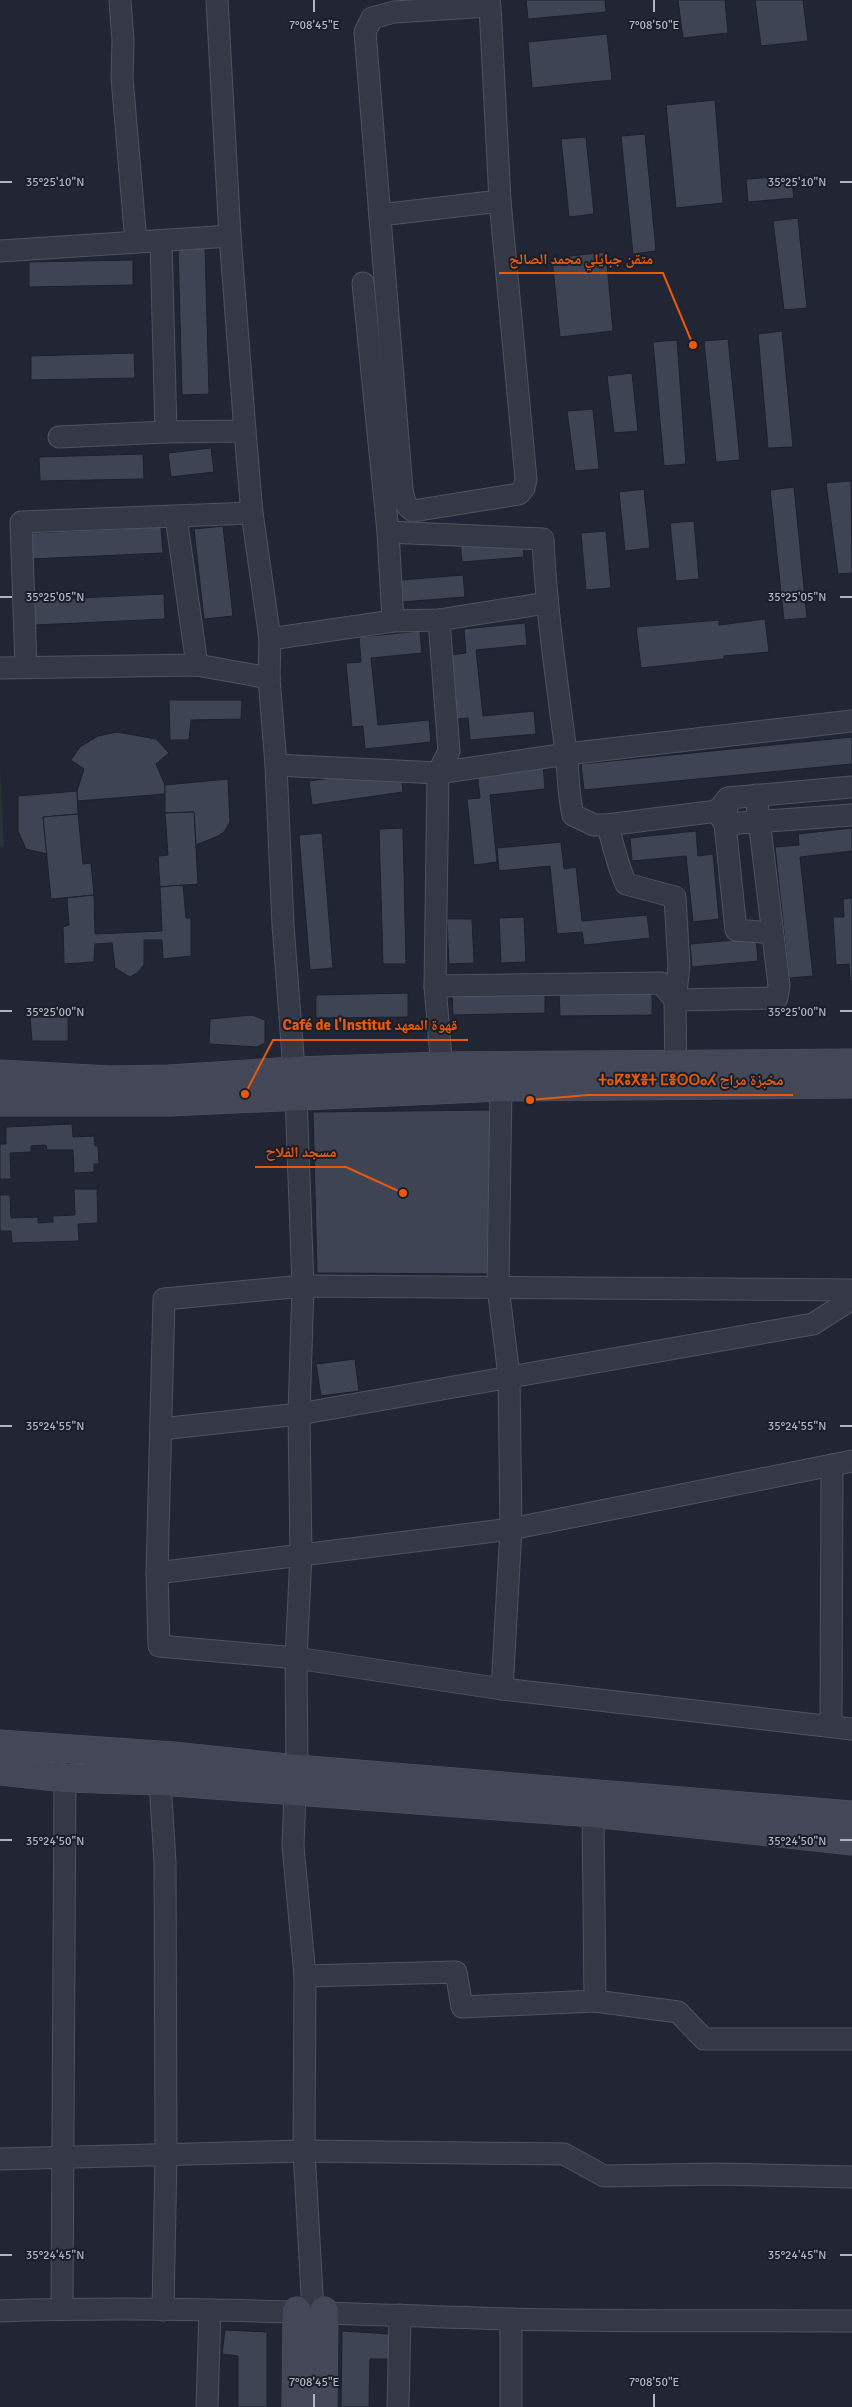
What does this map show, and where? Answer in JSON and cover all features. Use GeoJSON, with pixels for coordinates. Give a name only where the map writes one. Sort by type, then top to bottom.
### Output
{"type":"FeatureCollection","features":[{"type":"Feature","properties":{"kind":"main road"},"geometry":{"type":"LineString","coordinates":[[443,1078],[501,1087],[852,1063]]}},
{"type":"Feature","properties":{"kind":"main road"},"geometry":{"type":"LineString","coordinates":[[0,1074],[109,1080],[169,1091]]}},
{"type":"Feature","properties":{"kind":"main road"},"geometry":{"type":"LineString","coordinates":[[0,1102],[296,1083],[443,1078],[676,1074],[852,1084]]}},
{"type":"Feature","properties":{"kind":"main road"},"geometry":{"type":"LineString","coordinates":[[0,1744],[173,1756],[296,1781],[852,1841]]}},
{"type":"Feature","properties":{"kind":"main road"},"geometry":{"type":"LineString","coordinates":[[0,1771],[65,1778],[160,1781],[296,1781],[852,1815]]}},
{"type":"Feature","properties":{"kind":"main road"},"geometry":{"type":"LineString","coordinates":[[296,2407],[312,2311]]}},
{"type":"Feature","properties":{"kind":"main road"},"geometry":{"type":"LineString","coordinates":[[312,2311],[323,2407]]}},
{"type":"Feature","properties":{"kind":"street"},"geometry":{"type":"LineString","coordinates":[[120,0],[123,41],[122,78],[136,242]]}},
{"type":"Feature","properties":{"kind":"street"},"geometry":{"type":"LineString","coordinates":[[217,0],[230,236],[245,432],[252,513],[270,639],[269,678],[276,765],[283,925],[296,1083],[303,1286],[299,1414],[301,1555],[296,1658],[296,1781],[293,1846],[305,1976],[304,2152],[312,2311]]}},
{"type":"Feature","properties":{"kind":"street"},"geometry":{"type":"LineString","coordinates":[[490,3],[500,201],[526,480],[524,488],[518,494],[413,511],[404,502],[365,46],[367,25],[372,18],[394,12],[490,3]]}},
{"type":"Feature","properties":{"kind":"street"},"geometry":{"type":"LineString","coordinates":[[380,215],[500,201]]}},
{"type":"Feature","properties":{"kind":"street"},"geometry":{"type":"LineString","coordinates":[[0,251],[230,236]]}},
{"type":"Feature","properties":{"kind":"street"},"geometry":{"type":"LineString","coordinates":[[161,241],[166,432]]}},
{"type":"Feature","properties":{"kind":"street"},"geometry":{"type":"LineString","coordinates":[[363,283],[388,532],[393,621]]}},
{"type":"Feature","properties":{"kind":"street"},"geometry":{"type":"LineString","coordinates":[[59,436],[166,432],[245,432]]}},
{"type":"Feature","properties":{"kind":"street"},"geometry":{"type":"LineString","coordinates":[[26,666],[21,522],[252,513]]}},
{"type":"Feature","properties":{"kind":"street"},"geometry":{"type":"LineString","coordinates":[[176,517],[197,665]]}},
{"type":"Feature","properties":{"kind":"street"},"geometry":{"type":"LineString","coordinates":[[388,532],[544,539],[546,603],[567,754],[567,792],[573,815],[594,824],[607,825],[723,811],[756,795],[852,787]]}},
{"type":"Feature","properties":{"kind":"street"},"geometry":{"type":"LineString","coordinates":[[270,639],[393,621],[439,620],[546,603]]}},
{"type":"Feature","properties":{"kind":"street"},"geometry":{"type":"LineString","coordinates":[[439,620],[449,751],[438,773],[435,986],[443,1078]]}},
{"type":"Feature","properties":{"kind":"street"},"geometry":{"type":"LineString","coordinates":[[0,668],[26,666],[197,665],[269,678]]}},
{"type":"Feature","properties":{"kind":"street"},"geometry":{"type":"LineString","coordinates":[[276,765],[438,773],[567,754],[852,721]]}},
{"type":"Feature","properties":{"kind":"street"},"geometry":{"type":"LineString","coordinates":[[675,1000],[777,998],[780,985],[772,934],[756,795]]}},
{"type":"Feature","properties":{"kind":"street"},"geometry":{"type":"LineString","coordinates":[[723,811],[758,822],[852,815]]}},
{"type":"Feature","properties":{"kind":"street"},"geometry":{"type":"LineString","coordinates":[[723,811],[736,930],[772,934]]}},
{"type":"Feature","properties":{"kind":"street"},"geometry":{"type":"LineString","coordinates":[[607,825],[614,843],[617,866],[626,884],[675,897],[679,967],[675,1000],[676,1074]]}},
{"type":"Feature","properties":{"kind":"street"},"geometry":{"type":"LineString","coordinates":[[435,986],[661,983],[675,1000]]}},
{"type":"Feature","properties":{"kind":"street"},"geometry":{"type":"LineString","coordinates":[[501,1087],[498,1286],[509,1376],[512,1529],[502,1689]]}},
{"type":"Feature","properties":{"kind":"street"},"geometry":{"type":"LineString","coordinates":[[852,1290],[303,1286],[164,1299],[157,1573],[159,1646],[296,1658],[502,1689],[831,1725],[852,1729]]}},
{"type":"Feature","properties":{"kind":"street"},"geometry":{"type":"LineString","coordinates":[[161,1429],[299,1414],[813,1324],[852,1298]]}},
{"type":"Feature","properties":{"kind":"street"},"geometry":{"type":"LineString","coordinates":[[157,1573],[512,1529],[842,1463],[831,1725]]}},
{"type":"Feature","properties":{"kind":"street"},"geometry":{"type":"LineString","coordinates":[[62,2309],[65,1778]]}},
{"type":"Feature","properties":{"kind":"street"},"geometry":{"type":"LineString","coordinates":[[160,1781],[164,1862],[166,2154],[163,2310]]}},
{"type":"Feature","properties":{"kind":"street"},"geometry":{"type":"LineString","coordinates":[[593,1813],[595,2001]]}},
{"type":"Feature","properties":{"kind":"street"},"geometry":{"type":"LineString","coordinates":[[305,1976],[456,1972],[462,2007],[595,2001],[678,2012],[704,2039],[852,2039]]}},
{"type":"Feature","properties":{"kind":"street"},"geometry":{"type":"LineString","coordinates":[[0,2159],[304,2152],[564,2154],[604,2176],[717,2174],[852,2177]]}},
{"type":"Feature","properties":{"kind":"street"},"geometry":{"type":"LineString","coordinates":[[0,2311],[62,2309],[312,2311],[512,2319],[852,2321]]}},
{"type":"Feature","properties":{"kind":"street"},"geometry":{"type":"LineString","coordinates":[[207,2407],[210,2310]]}},
{"type":"Feature","properties":{"kind":"street"},"geometry":{"type":"LineString","coordinates":[[398,2407],[400,2315]]}},
{"type":"Feature","properties":{"kind":"street"},"geometry":{"type":"LineString","coordinates":[[511,2407],[512,2319]]}},
{"type":"Feature","properties":{"kind":"shaded area"},"geometry":{"type":"Polygon","coordinates":[[[0,768],[4,847],[0,847],[0,768]]]}},
{"type":"Feature","properties":{"kind":"building"},"geometry":{"type":"Polygon","coordinates":[[[526,0],[605,0],[606,12],[528,19],[526,0]]]}},
{"type":"Feature","properties":{"kind":"building"},"geometry":{"type":"Polygon","coordinates":[[[678,0],[725,0],[728,33],[683,38],[678,0]]]}},
{"type":"Feature","properties":{"kind":"building"},"geometry":{"type":"Polygon","coordinates":[[[755,0],[803,0],[808,41],[761,46],[755,0]]]}},
{"type":"Feature","properties":{"kind":"building"},"geometry":{"type":"Polygon","coordinates":[[[607,34],[612,80],[532,88],[528,42],[607,34]]]}},
{"type":"Feature","properties":{"kind":"building"},"geometry":{"type":"Polygon","coordinates":[[[715,100],[723,203],[676,208],[666,105],[715,100]]]}},
{"type":"Feature","properties":{"kind":"building"},"geometry":{"type":"Polygon","coordinates":[[[645,134],[656,251],[633,254],[621,136],[645,134]]]}},
{"type":"Feature","properties":{"kind":"building"},"geometry":{"type":"Polygon","coordinates":[[[586,137],[594,214],[569,217],[561,139],[586,137]]]}},
{"type":"Feature","properties":{"kind":"building"},"geometry":{"type":"Polygon","coordinates":[[[791,176],[794,198],[748,202],[746,179],[791,176]]]}},
{"type":"Feature","properties":{"kind":"building"},"geometry":{"type":"Polygon","coordinates":[[[798,218],[807,308],[784,310],[773,221],[798,218]]]}},
{"type":"Feature","properties":{"kind":"building"},"geometry":{"type":"Polygon","coordinates":[[[205,245],[209,394],[182,395],[178,246],[205,245]]]}},
{"type":"Feature","properties":{"kind":"building"},"geometry":{"type":"Polygon","coordinates":[[[606,252],[613,331],[560,337],[552,258],[606,252]]]}},
{"type":"Feature","properties":{"kind":"building"},"geometry":{"type":"Polygon","coordinates":[[[133,260],[133,285],[29,287],[29,262],[133,260]]]}},
{"type":"Feature","properties":{"kind":"building"},"geometry":{"type":"Polygon","coordinates":[[[782,331],[793,447],[768,448],[758,334],[782,331]]]}},
{"type":"Feature","properties":{"kind":"building"},"geometry":{"type":"Polygon","coordinates":[[[728,339],[740,460],[716,462],[704,341],[728,339]]]}},
{"type":"Feature","properties":{"kind":"building"},"geometry":{"type":"Polygon","coordinates":[[[677,340],[686,464],[664,466],[653,342],[677,340]]]}},
{"type":"Feature","properties":{"kind":"building"},"geometry":{"type":"Polygon","coordinates":[[[134,353],[135,378],[31,380],[31,356],[134,353]]]}},
{"type":"Feature","properties":{"kind":"building"},"geometry":{"type":"Polygon","coordinates":[[[632,373],[638,431],[614,433],[607,376],[632,373]]]}},
{"type":"Feature","properties":{"kind":"building"},"geometry":{"type":"Polygon","coordinates":[[[593,409],[599,469],[575,471],[567,411],[593,409]]]}},
{"type":"Feature","properties":{"kind":"building"},"geometry":{"type":"Polygon","coordinates":[[[211,448],[214,472],[171,477],[168,453],[211,448]]]}},
{"type":"Feature","properties":{"kind":"building"},"geometry":{"type":"Polygon","coordinates":[[[143,454],[144,479],[40,481],[39,457],[143,454]]]}},
{"type":"Feature","properties":{"kind":"building"},"geometry":{"type":"Polygon","coordinates":[[[851,481],[852,573],[838,574],[826,483],[851,481]]]}},
{"type":"Feature","properties":{"kind":"building"},"geometry":{"type":"Polygon","coordinates":[[[794,487],[807,618],[784,620],[770,490],[794,487]]]}},
{"type":"Feature","properties":{"kind":"building"},"geometry":{"type":"Polygon","coordinates":[[[644,489],[650,548],[625,551],[619,492],[644,489]]]}},
{"type":"Feature","properties":{"kind":"building"},"geometry":{"type":"Polygon","coordinates":[[[694,521],[699,579],[676,581],[670,523],[694,521]]]}},
{"type":"Feature","properties":{"kind":"building"},"geometry":{"type":"Polygon","coordinates":[[[223,526],[233,616],[204,619],[194,529],[223,526]]]}},
{"type":"Feature","properties":{"kind":"building"},"geometry":{"type":"Polygon","coordinates":[[[161,527],[163,553],[32,559],[31,533],[161,527]]]}},
{"type":"Feature","properties":{"kind":"building"},"geometry":{"type":"Polygon","coordinates":[[[606,531],[611,588],[586,590],[581,533],[606,531]]]}},
{"type":"Feature","properties":{"kind":"building"},"geometry":{"type":"Polygon","coordinates":[[[522,535],[524,557],[462,562],[460,540],[522,535]]]}},
{"type":"Feature","properties":{"kind":"building"},"geometry":{"type":"Polygon","coordinates":[[[463,575],[465,597],[402,602],[401,580],[463,575]]]}},
{"type":"Feature","properties":{"kind":"building"},"geometry":{"type":"Polygon","coordinates":[[[164,594],[165,619],[35,625],[34,600],[164,594]]]}},
{"type":"Feature","properties":{"kind":"building"},"geometry":{"type":"Polygon","coordinates":[[[765,619],[769,652],[724,656],[724,659],[641,668],[636,627],[719,620],[719,625],[765,619]]]}},
{"type":"Feature","properties":{"kind":"building"},"geometry":{"type":"Polygon","coordinates":[[[525,623],[527,645],[476,650],[483,716],[534,711],[536,734],[470,740],[468,718],[457,719],[451,655],[466,653],[464,629],[525,623]]]}},
{"type":"Feature","properties":{"kind":"building"},"geometry":{"type":"Polygon","coordinates":[[[420,631],[422,653],[371,658],[378,725],[429,720],[431,742],[365,749],[363,726],[352,727],[346,663],[361,662],[359,637],[420,631]]]}},
{"type":"Feature","properties":{"kind":"building"},"geometry":{"type":"Polygon","coordinates":[[[169,700],[242,700],[241,719],[191,720],[189,740],[170,740],[169,700]]]}},
{"type":"Feature","properties":{"kind":"building"},"geometry":{"type":"Polygon","coordinates":[[[117,732],[156,739],[169,753],[156,764],[165,785],[165,794],[77,801],[77,791],[84,769],[71,760],[80,747],[98,736],[117,732]]]}},
{"type":"Feature","properties":{"kind":"building"},"geometry":{"type":"Polygon","coordinates":[[[852,737],[852,764],[584,790],[581,764],[852,737]]]}},
{"type":"Feature","properties":{"kind":"building"},"geometry":{"type":"Polygon","coordinates":[[[543,764],[545,789],[490,795],[497,862],[474,865],[467,799],[480,798],[477,771],[543,764]]]}},
{"type":"Feature","properties":{"kind":"building"},"geometry":{"type":"Polygon","coordinates":[[[401,769],[403,792],[312,805],[309,781],[401,769]]]}},
{"type":"Feature","properties":{"kind":"building"},"geometry":{"type":"Polygon","coordinates":[[[228,779],[230,822],[224,832],[196,845],[194,812],[165,813],[165,785],[228,779]]]}},
{"type":"Feature","properties":{"kind":"building"},"geometry":{"type":"Polygon","coordinates":[[[77,791],[78,814],[43,817],[47,854],[26,849],[18,831],[18,796],[77,791]]]}},
{"type":"Feature","properties":{"kind":"building"},"geometry":{"type":"Polygon","coordinates":[[[194,812],[198,884],[160,887],[158,856],[168,855],[165,813],[194,812]]]}},
{"type":"Feature","properties":{"kind":"building"},"geometry":{"type":"Polygon","coordinates":[[[78,814],[83,864],[91,863],[94,895],[51,899],[43,817],[78,814]]]}},
{"type":"Feature","properties":{"kind":"building"},"geometry":{"type":"Polygon","coordinates":[[[403,828],[406,964],[383,964],[379,829],[403,828]]]}},
{"type":"Feature","properties":{"kind":"building"},"geometry":{"type":"Polygon","coordinates":[[[852,828],[852,851],[800,857],[813,976],[789,978],[775,847],[799,845],[798,834],[852,828]]]}},
{"type":"Feature","properties":{"kind":"building"},"geometry":{"type":"Polygon","coordinates":[[[696,831],[698,856],[713,854],[719,919],[693,922],[686,856],[632,861],[630,838],[696,831]]]}},
{"type":"Feature","properties":{"kind":"building"},"geometry":{"type":"Polygon","coordinates":[[[322,833],[333,968],[310,970],[299,835],[322,833]]]}},
{"type":"Feature","properties":{"kind":"building"},"geometry":{"type":"Polygon","coordinates":[[[561,842],[564,869],[576,867],[582,921],[647,915],[650,938],[584,945],[582,932],[557,934],[550,866],[499,871],[497,848],[561,842]]]}},
{"type":"Feature","properties":{"kind":"building"},"geometry":{"type":"Polygon","coordinates":[[[183,885],[186,918],[191,918],[191,956],[163,959],[162,940],[144,940],[144,965],[137,973],[130,977],[115,968],[112,943],[95,944],[94,962],[64,964],[63,927],[69,925],[67,898],[94,895],[95,934],[162,931],[160,887],[183,885]]]}},
{"type":"Feature","properties":{"kind":"building"},"geometry":{"type":"Polygon","coordinates":[[[852,898],[852,981],[850,981],[849,964],[836,965],[833,917],[844,917],[843,899],[852,898]]]}},
{"type":"Feature","properties":{"kind":"building"},"geometry":{"type":"Polygon","coordinates":[[[524,917],[526,962],[501,963],[499,918],[524,917]]]}},
{"type":"Feature","properties":{"kind":"building"},"geometry":{"type":"Polygon","coordinates":[[[447,919],[472,919],[474,963],[449,964],[447,919]]]}},
{"type":"Feature","properties":{"kind":"building"},"geometry":{"type":"Polygon","coordinates":[[[756,938],[758,961],[692,967],[690,944],[756,938]]]}},
{"type":"Feature","properties":{"kind":"building"},"geometry":{"type":"Polygon","coordinates":[[[545,990],[545,1013],[453,1015],[452,991],[545,990]]]}},
{"type":"Feature","properties":{"kind":"building"},"geometry":{"type":"Polygon","coordinates":[[[652,991],[652,1015],[560,1016],[559,992],[652,991]]]}},
{"type":"Feature","properties":{"kind":"building"},"geometry":{"type":"Polygon","coordinates":[[[408,993],[408,1017],[316,1018],[316,995],[408,993]]]}},
{"type":"Feature","properties":{"kind":"building"},"geometry":{"type":"Polygon","coordinates":[[[252,1015],[265,1020],[265,1043],[257,1047],[209,1044],[210,1019],[252,1015]]]}},
{"type":"Feature","properties":{"kind":"building"},"geometry":{"type":"Polygon","coordinates":[[[30,1017],[68,1017],[68,1041],[32,1041],[30,1017]]]}},
{"type":"Feature","properties":{"kind":"building"},"geometry":{"type":"Polygon","coordinates":[[[492,1110],[492,1274],[317,1273],[313,1112],[492,1110]]]}},
{"type":"Feature","properties":{"kind":"building"},"geometry":{"type":"Polygon","coordinates":[[[72,1124],[73,1137],[94,1136],[95,1146],[98,1146],[99,1164],[94,1164],[94,1172],[74,1173],[73,1150],[47,1150],[46,1145],[31,1146],[31,1152],[10,1153],[11,1179],[0,1179],[0,1144],[6,1144],[6,1127],[72,1124]]]}},
{"type":"Feature","properties":{"kind":"building"},"geometry":{"type":"Polygon","coordinates":[[[74,1189],[97,1189],[98,1223],[78,1224],[79,1241],[12,1243],[11,1231],[0,1231],[0,1195],[10,1195],[11,1218],[38,1217],[38,1223],[53,1222],[53,1216],[75,1215],[74,1189]]]}},
{"type":"Feature","properties":{"kind":"building"},"geometry":{"type":"Polygon","coordinates":[[[355,1359],[359,1391],[321,1396],[316,1364],[355,1359]]]}},
{"type":"Feature","properties":{"kind":"building"},"geometry":{"type":"Polygon","coordinates":[[[225,2330],[267,2332],[267,2407],[238,2407],[238,2356],[222,2354],[225,2330]]]}},
{"type":"Feature","properties":{"kind":"building"},"geometry":{"type":"Polygon","coordinates":[[[342,2331],[391,2334],[392,2359],[370,2359],[369,2407],[341,2407],[342,2331]]]}},
{"type":"Feature","properties":{"kind":"place","name":"متقن جبايلي محمد الصالح"},"geometry":{"type":"Point","coordinates":[693,345]}},
{"type":"Feature","properties":{"kind":"place","name":"Café de l'Institut قهوة المعهد"},"geometry":{"type":"Point","coordinates":[245,1094]}},
{"type":"Feature","properties":{"kind":"place","name":"ⵜⴰⴽⵓⵅⴻⵜ ⵎⴻⵔⵔⴰⵃ مخبزة مراح"},"geometry":{"type":"Point","coordinates":[530,1100]}},
{"type":"Feature","properties":{"kind":"place","name":"مسجد الفلاح"},"geometry":{"type":"Point","coordinates":[403,1193]}}]}
